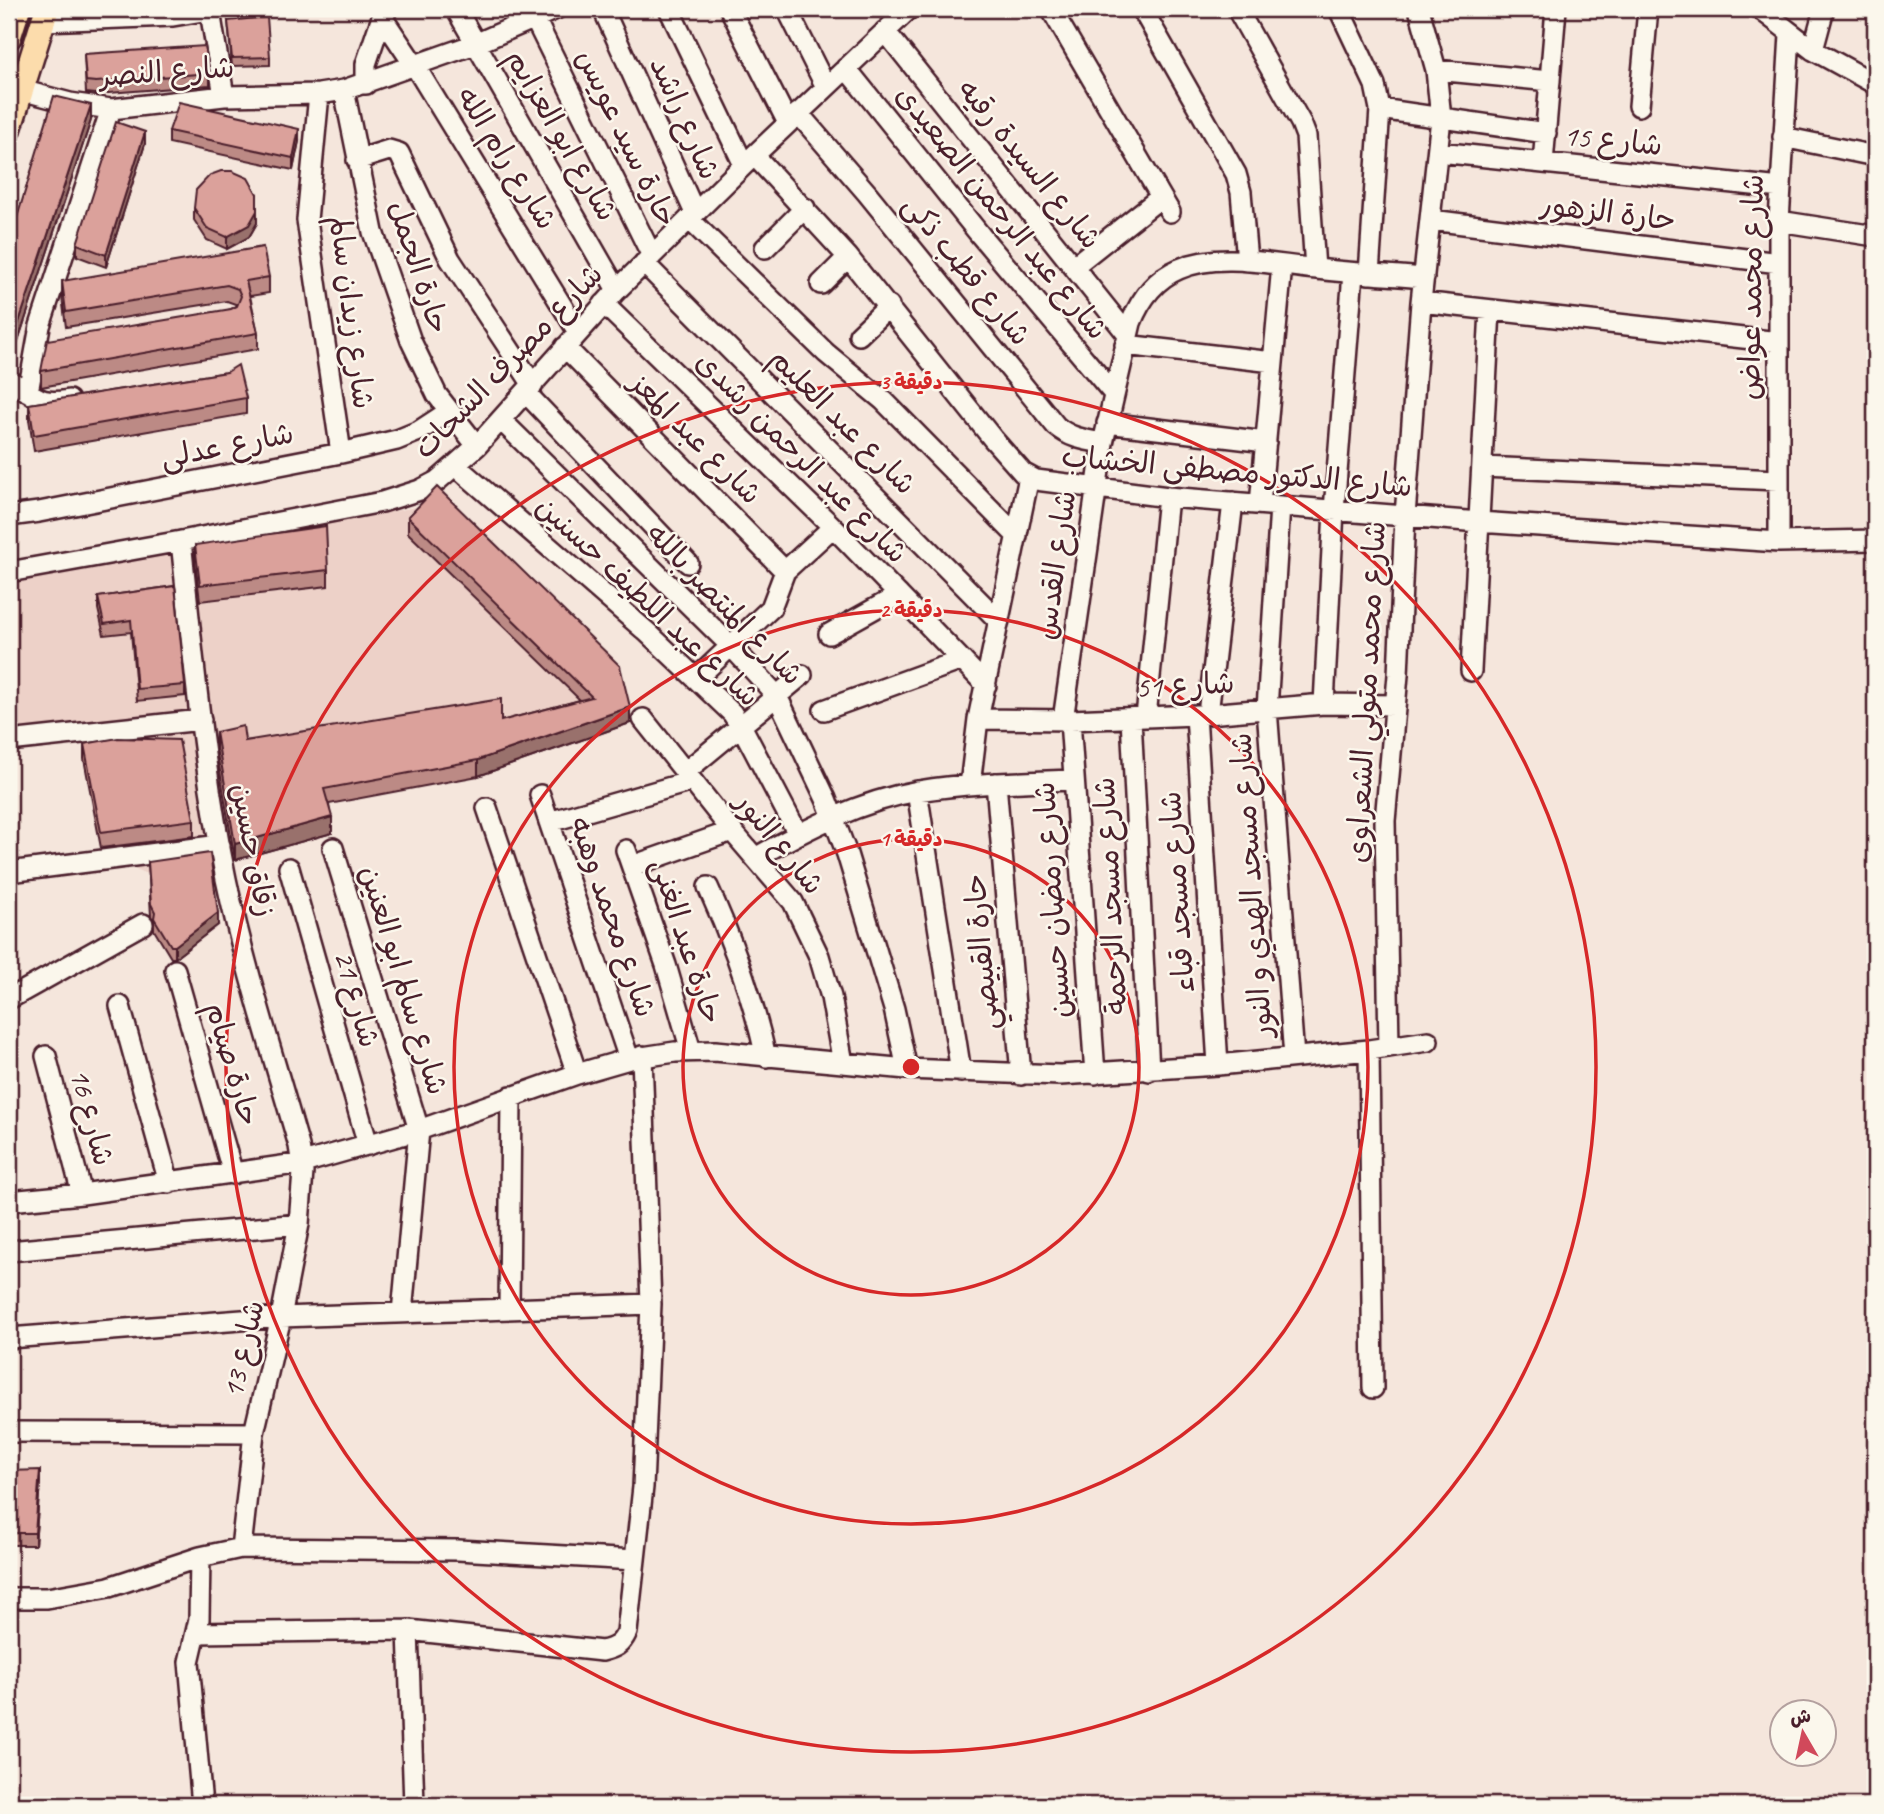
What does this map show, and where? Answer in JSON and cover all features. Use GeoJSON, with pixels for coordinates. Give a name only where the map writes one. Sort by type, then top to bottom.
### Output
{"type":"FeatureCollection","features":[{"type":"Feature","properties":{"kind":"main road"},"geometry":{"type":"LineString","coordinates":[[9,37],[18,9]]}},
{"type":"Feature","properties":{"kind":"main road"},"geometry":{"type":"LineString","coordinates":[[9,130],[45,15]]}},
{"type":"Feature","properties":{"kind":"street","name":"شارع ابو العزايم"},"geometry":{"type":"LineString","coordinates":[[456,9],[610,297]]}},
{"type":"Feature","properties":{"kind":"street","name":"شارع النصر"},"geometry":{"type":"LineString","coordinates":[[22,90],[70,103],[111,109],[224,96],[319,94],[366,84],[475,44],[532,13],[556,9]]}},
{"type":"Feature","properties":{"kind":"street","name":"شارع راشد"},"geometry":{"type":"LineString","coordinates":[[603,9],[692,216]]}},
{"type":"Feature","properties":{"kind":"street","name":"شارع الدكتور مصطفى الخشاب"},"geometry":{"type":"LineString","coordinates":[[669,9],[750,160],[805,208],[889,306],[970,412],[1029,477],[1044,483],[1095,489],[1479,522],[1779,542],[1875,540]]}},
{"type":"Feature","properties":{"kind":"street","name":"شارع قطب ذكى"},"geometry":{"type":"LineString","coordinates":[[730,9],[793,118],[867,193],[1056,426],[1077,439],[1103,443]]}},
{"type":"Feature","properties":{"kind":"street"},"geometry":{"type":"LineString","coordinates":[[787,9],[826,87]]}},
{"type":"Feature","properties":{"kind":"street","name":"شارع مصرف الشحات"},"geometry":{"type":"LineString","coordinates":[[9,572],[401,497],[437,481],[477,446],[610,297],[648,259],[846,68],[887,22],[909,9]]}},
{"type":"Feature","properties":{"kind":"street"},"geometry":{"type":"LineString","coordinates":[[1051,9],[1166,204],[1074,266]]}},
{"type":"Feature","properties":{"kind":"street"},"geometry":{"type":"LineString","coordinates":[[1142,9],[1236,174],[1241,192],[1247,261]]}},
{"type":"Feature","properties":{"kind":"street"},"geometry":{"type":"LineString","coordinates":[[1237,9],[1306,136],[1315,269]]}},
{"type":"Feature","properties":{"kind":"street"},"geometry":{"type":"LineString","coordinates":[[1324,704],[1334,510],[1380,109],[1374,85],[1339,9]]}},
{"type":"Feature","properties":{"kind":"street","name":"شارع محمد متولي الشعراوى"},"geometry":{"type":"LineString","coordinates":[[1389,1047],[1385,821],[1421,302],[1441,118],[1436,70],[1419,9]]}},
{"type":"Feature","properties":{"kind":"street"},"geometry":{"type":"LineString","coordinates":[[1543,163],[1556,9]]}},
{"type":"Feature","properties":{"kind":"street"},"geometry":{"type":"LineString","coordinates":[[1639,106],[1648,9]]}},
{"type":"Feature","properties":{"kind":"street"},"geometry":{"type":"LineString","coordinates":[[1760,9],[1813,50],[1875,84]]}},
{"type":"Feature","properties":{"kind":"street"},"geometry":{"type":"LineString","coordinates":[[1813,50],[1824,9]]}},
{"type":"Feature","properties":{"kind":"street"},"geometry":{"type":"LineString","coordinates":[[45,15],[173,16],[213,10],[224,96]]}},
{"type":"Feature","properties":{"kind":"street"},"geometry":{"type":"LineString","coordinates":[[366,84],[366,64],[386,13]]}},
{"type":"Feature","properties":{"kind":"street","name":"شارع رام الله"},"geometry":{"type":"LineString","coordinates":[[386,13],[415,66],[578,332]]}},
{"type":"Feature","properties":{"kind":"street","name":"حارة سيد عويس"},"geometry":{"type":"LineString","coordinates":[[532,13],[648,259]]}},
{"type":"Feature","properties":{"kind":"street","name":"شارع السيدة رقيه"},"geometry":{"type":"LineString","coordinates":[[887,22],[1074,266],[1127,340]]}},
{"type":"Feature","properties":{"kind":"street","name":"شارع محمد عواض"},"geometry":{"type":"LineString","coordinates":[[1779,542],[1779,221],[1790,34]]}},
{"type":"Feature","properties":{"kind":"street","name":"شارع عبد الرحمن الصعيدى"},"geometry":{"type":"LineString","coordinates":[[846,68],[981,236],[1113,393]]}},
{"type":"Feature","properties":{"kind":"street"},"geometry":{"type":"LineString","coordinates":[[1436,70],[1550,81]]}},
{"type":"Feature","properties":{"kind":"street","name":"حارة الجمل"},"geometry":{"type":"LineString","coordinates":[[344,90],[373,232],[411,341],[426,377],[449,412],[477,446]]}},
{"type":"Feature","properties":{"kind":"street","name":"شارع زيدان سالم"},"geometry":{"type":"LineString","coordinates":[[319,94],[307,220],[341,453]]}},
{"type":"Feature","properties":{"kind":"street"},"geometry":{"type":"LineString","coordinates":[[28,392],[35,345],[111,109]]}},
{"type":"Feature","properties":{"kind":"street"},"geometry":{"type":"LineString","coordinates":[[1380,109],[1546,133]]}},
{"type":"Feature","properties":{"kind":"street"},"geometry":{"type":"LineString","coordinates":[[1783,137],[1875,156]]}},
{"type":"Feature","properties":{"kind":"street"},"geometry":{"type":"LineString","coordinates":[[358,160],[389,150],[399,153],[450,259],[529,389],[688,563]]}},
{"type":"Feature","properties":{"kind":"street","name":"شارع 15"},"geometry":{"type":"LineString","coordinates":[[1439,152],[1781,188]]}},
{"type":"Feature","properties":{"kind":"street"},"geometry":{"type":"LineString","coordinates":[[765,248],[805,208]]}},
{"type":"Feature","properties":{"kind":"street"},"geometry":{"type":"LineString","coordinates":[[692,216],[826,353],[884,401],[1017,536]]}},
{"type":"Feature","properties":{"kind":"street","name":"حارة الزهور"},"geometry":{"type":"LineString","coordinates":[[1431,220],[1779,263]]}},
{"type":"Feature","properties":{"kind":"street"},"geometry":{"type":"LineString","coordinates":[[1779,221],[1875,236]]}},
{"type":"Feature","properties":{"kind":"street"},"geometry":{"type":"LineString","coordinates":[[821,284],[848,257]]}},
{"type":"Feature","properties":{"kind":"street","name":"شارع عبد العليم"},"geometry":{"type":"LineString","coordinates":[[648,259],[999,621]]}},
{"type":"Feature","properties":{"kind":"street","name":"شارع القدس"},"geometry":{"type":"LineString","coordinates":[[1066,720],[1095,489],[1113,393],[1137,307],[1162,279],[1178,269],[1196,263],[1247,261],[1424,278]]}},
{"type":"Feature","properties":{"kind":"street"},"geometry":{"type":"LineString","coordinates":[[1260,504],[1282,265]]}},
{"type":"Feature","properties":{"kind":"street","name":"شارع عبد الرحمن رشدى"},"geometry":{"type":"LineString","coordinates":[[610,297],[986,685]]}},
{"type":"Feature","properties":{"kind":"street"},"geometry":{"type":"LineString","coordinates":[[1421,302],[1779,342]]}},
{"type":"Feature","properties":{"kind":"street"},"geometry":{"type":"LineString","coordinates":[[859,335],[889,306]]}},
{"type":"Feature","properties":{"kind":"street"},"geometry":{"type":"LineString","coordinates":[[1471,671],[1490,310]]}},
{"type":"Feature","properties":{"kind":"street"},"geometry":{"type":"LineString","coordinates":[[1127,340],[1273,362]]}},
{"type":"Feature","properties":{"kind":"street"},"geometry":{"type":"LineString","coordinates":[[35,345],[61,341]]}},
{"type":"Feature","properties":{"kind":"street","name":"شارع عبد المعز"},"geometry":{"type":"LineString","coordinates":[[565,347],[785,571]]}},
{"type":"Feature","properties":{"kind":"street"},"geometry":{"type":"LineString","coordinates":[[9,381],[42,402],[92,397]]}},
{"type":"Feature","properties":{"kind":"street","name":"شارع عدلى"},"geometry":{"type":"LineString","coordinates":[[9,516],[341,453],[408,436],[449,412]]}},
{"type":"Feature","properties":{"kind":"street","name":"شارع المنتصر بالله"},"geometry":{"type":"LineString","coordinates":[[500,420],[731,646],[777,696],[834,817],[890,997],[906,1069]]}},
{"type":"Feature","properties":{"kind":"street"},"geometry":{"type":"LineString","coordinates":[[1107,423],[1266,442]]}},
{"type":"Feature","properties":{"kind":"street","name":"شارع عبد اللطيف حسنين"},"geometry":{"type":"LineString","coordinates":[[456,466],[648,633],[732,713],[799,834]]}},
{"type":"Feature","properties":{"kind":"street"},"geometry":{"type":"LineString","coordinates":[[1482,467],[1778,480]]}},
{"type":"Feature","properties":{"kind":"street"},"geometry":{"type":"LineString","coordinates":[[970,785],[978,719],[1029,477]]}},
{"type":"Feature","properties":{"kind":"street","name":"شارع مسجد الرحمة"},"geometry":{"type":"LineString","coordinates":[[1149,1071],[1138,717],[1167,496]]}},
{"type":"Feature","properties":{"kind":"street","name":"شارع مسجد قباء"},"geometry":{"type":"LineString","coordinates":[[1218,1065],[1202,715],[1233,502]]}},
{"type":"Feature","properties":{"kind":"street","name":"شارع مسجد الهدي و النور"},"geometry":{"type":"LineString","coordinates":[[1280,506],[1267,709],[1294,1057]]}},
{"type":"Feature","properties":{"kind":"street"},"geometry":{"type":"LineString","coordinates":[[696,679],[771,608],[785,571],[833,527]]}},
{"type":"Feature","properties":{"kind":"street","name":"زقاق حسين"},"geometry":{"type":"LineString","coordinates":[[181,541],[201,720],[220,845],[242,944],[303,1163]]}},
{"type":"Feature","properties":{"kind":"street"},"geometry":{"type":"LineString","coordinates":[[829,634],[899,595]]}},
{"type":"Feature","properties":{"kind":"street"},"geometry":{"type":"LineString","coordinates":[[824,710],[962,660]]}},
{"type":"Feature","properties":{"kind":"street"},"geometry":{"type":"LineString","coordinates":[[549,822],[689,776],[741,726],[802,675]]}},
{"type":"Feature","properties":{"kind":"street","name":"شارع 51"},"geometry":{"type":"LineString","coordinates":[[978,719],[1066,720],[1202,715],[1324,704],[1395,705]]}},
{"type":"Feature","properties":{"kind":"street","name":"شارع النور"},"geometry":{"type":"LineString","coordinates":[[643,719],[732,831],[793,902],[807,927],[831,997],[843,1063]]}},
{"type":"Feature","properties":{"kind":"street"},"geometry":{"type":"LineString","coordinates":[[9,741],[201,720]]}},
{"type":"Feature","properties":{"kind":"street","name":"شارع رمضان حسين"},"geometry":{"type":"LineString","coordinates":[[1066,720],[1095,1074]]}},
{"type":"Feature","properties":{"kind":"street"},"geometry":{"type":"LineString","coordinates":[[755,858],[834,817],[917,791],[996,783],[1073,780]]}},
{"type":"Feature","properties":{"kind":"street","name":"حارة القبيصي"},"geometry":{"type":"LineString","coordinates":[[996,783],[1021,1075]]}},
{"type":"Feature","properties":{"kind":"street"},"geometry":{"type":"LineString","coordinates":[[917,791],[961,1072]]}},
{"type":"Feature","properties":{"kind":"street","name":"شارع محمد وهبه"},"geometry":{"type":"LineString","coordinates":[[408,1630],[601,1651],[614,1648],[622,1642],[626,1632],[643,1487],[651,1304],[635,1058],[540,795]]}},
{"type":"Feature","properties":{"kind":"street"},"geometry":{"type":"LineString","coordinates":[[487,808],[577,1074]]}},
{"type":"Feature","properties":{"kind":"street","name":"حارة عبد الغنى"},"geometry":{"type":"LineString","coordinates":[[691,1051],[666,965],[629,858],[732,831]]}},
{"type":"Feature","properties":{"kind":"street"},"geometry":{"type":"LineString","coordinates":[[9,872],[220,845]]}},
{"type":"Feature","properties":{"kind":"street","name":"شارع سالم ابو العنين"},"geometry":{"type":"LineString","coordinates":[[333,848],[419,1130]]}},
{"type":"Feature","properties":{"kind":"street","name":"شارع 21"},"geometry":{"type":"LineString","coordinates":[[289,868],[369,1145]]}},
{"type":"Feature","properties":{"kind":"street"},"geometry":{"type":"LineString","coordinates":[[708,887],[737,953],[766,1057]]}},
{"type":"Feature","properties":{"kind":"street"},"geometry":{"type":"LineString","coordinates":[[9,999],[143,924]]}},
{"type":"Feature","properties":{"kind":"street","name":"حارة صيام"},"geometry":{"type":"LineString","coordinates":[[175,970],[233,1174]]}},
{"type":"Feature","properties":{"kind":"street"},"geometry":{"type":"LineString","coordinates":[[120,1006],[169,1183]]}},
{"type":"Feature","properties":{"kind":"street"},"geometry":{"type":"LineString","coordinates":[[9,1201],[169,1183],[303,1163],[419,1130],[577,1074],[635,1058],[691,1051],[906,1069],[1021,1075],[1095,1074],[1369,1050],[1427,1041]]}},
{"type":"Feature","properties":{"kind":"street"},"geometry":{"type":"LineString","coordinates":[[1369,1050],[1373,1388]]}},
{"type":"Feature","properties":{"kind":"street","name":"شارع 16"},"geometry":{"type":"LineString","coordinates":[[46,1056],[82,1194]]}},
{"type":"Feature","properties":{"kind":"street"},"geometry":{"type":"LineString","coordinates":[[509,1309],[511,1096]]}},
{"type":"Feature","properties":{"kind":"street"},"geometry":{"type":"LineString","coordinates":[[402,1313],[419,1130]]}},
{"type":"Feature","properties":{"kind":"street","name":"شارع 13"},"geometry":{"type":"LineString","coordinates":[[242,1548],[254,1433],[299,1224],[303,1163]]}},
{"type":"Feature","properties":{"kind":"street"},"geometry":{"type":"LineString","coordinates":[[9,1251],[299,1224]]}},
{"type":"Feature","properties":{"kind":"street"},"geometry":{"type":"LineString","coordinates":[[9,1338],[281,1317],[651,1304]]}},
{"type":"Feature","properties":{"kind":"street"},"geometry":{"type":"LineString","coordinates":[[9,1432],[254,1433]]}},
{"type":"Feature","properties":{"kind":"street"},"geometry":{"type":"LineString","coordinates":[[9,1598],[47,1598],[110,1587],[200,1557],[242,1548],[458,1550],[635,1560]]}},
{"type":"Feature","properties":{"kind":"street"},"geometry":{"type":"LineString","coordinates":[[200,1557],[199,1619],[189,1662],[202,1805]]}},
{"type":"Feature","properties":{"kind":"street"},"geometry":{"type":"LineString","coordinates":[[197,1633],[408,1630],[414,1805]]}},
{"type":"Feature","properties":{"kind":"shaded area"},"geometry":{"type":"Polygon","coordinates":[[[437,503],[618,677],[478,776],[325,805],[332,833],[234,861],[148,874],[102,855],[84,759],[83,740],[9,748],[9,584],[437,503]]]}},
{"type":"Feature","properties":{"kind":"building"},"geometry":{"type":"Polygon","coordinates":[[[267,17],[270,57],[232,58],[228,21],[267,17]]]}},
{"type":"Feature","properties":{"kind":"building"},"geometry":{"type":"Polygon","coordinates":[[[205,46],[210,73],[86,81],[84,54],[205,46]]]}},
{"type":"Feature","properties":{"kind":"building"},"geometry":{"type":"Polygon","coordinates":[[[54,96],[91,105],[12,343],[9,342],[9,244],[54,96]]]}},
{"type":"Feature","properties":{"kind":"building"},"geometry":{"type":"Polygon","coordinates":[[[179,102],[299,129],[293,158],[169,131],[179,102]]]}},
{"type":"Feature","properties":{"kind":"building"},"geometry":{"type":"Polygon","coordinates":[[[116,122],[145,132],[106,255],[77,244],[116,122]]]}},
{"type":"Feature","properties":{"kind":"building"},"geometry":{"type":"Polygon","coordinates":[[[232,171],[248,178],[257,194],[257,211],[249,225],[227,237],[207,228],[194,208],[196,190],[210,175],[232,171]]]}},
{"type":"Feature","properties":{"kind":"building"},"geometry":{"type":"Polygon","coordinates":[[[263,247],[269,277],[246,281],[258,333],[41,371],[47,340],[231,309],[237,306],[241,296],[238,289],[227,285],[66,312],[62,281],[263,247]]]}},
{"type":"Feature","properties":{"kind":"building"},"geometry":{"type":"Polygon","coordinates":[[[238,365],[246,398],[34,435],[29,404],[227,372],[238,365]]]}},
{"type":"Feature","properties":{"kind":"building"},"geometry":{"type":"Polygon","coordinates":[[[437,487],[620,666],[630,707],[478,760],[324,789],[332,817],[235,844],[216,732],[243,726],[245,741],[501,699],[501,721],[592,697],[408,517],[437,487]]]}},
{"type":"Feature","properties":{"kind":"building"},"geometry":{"type":"Polygon","coordinates":[[[326,526],[328,570],[200,585],[195,545],[326,526]]]}},
{"type":"Feature","properties":{"kind":"building"},"geometry":{"type":"Polygon","coordinates":[[[175,586],[185,685],[137,689],[131,620],[104,624],[98,597],[175,586]]]}},
{"type":"Feature","properties":{"kind":"building"},"geometry":{"type":"Polygon","coordinates":[[[118,738],[179,740],[194,820],[101,832],[84,744],[118,738]]]}},
{"type":"Feature","properties":{"kind":"building"},"geometry":{"type":"Polygon","coordinates":[[[210,853],[218,913],[175,946],[171,946],[154,918],[148,862],[210,853]]]}},
{"type":"Feature","properties":{"kind":"building"},"geometry":{"type":"Polygon","coordinates":[[[40,1470],[35,1533],[9,1533],[9,1471],[40,1470]]]}}]}
